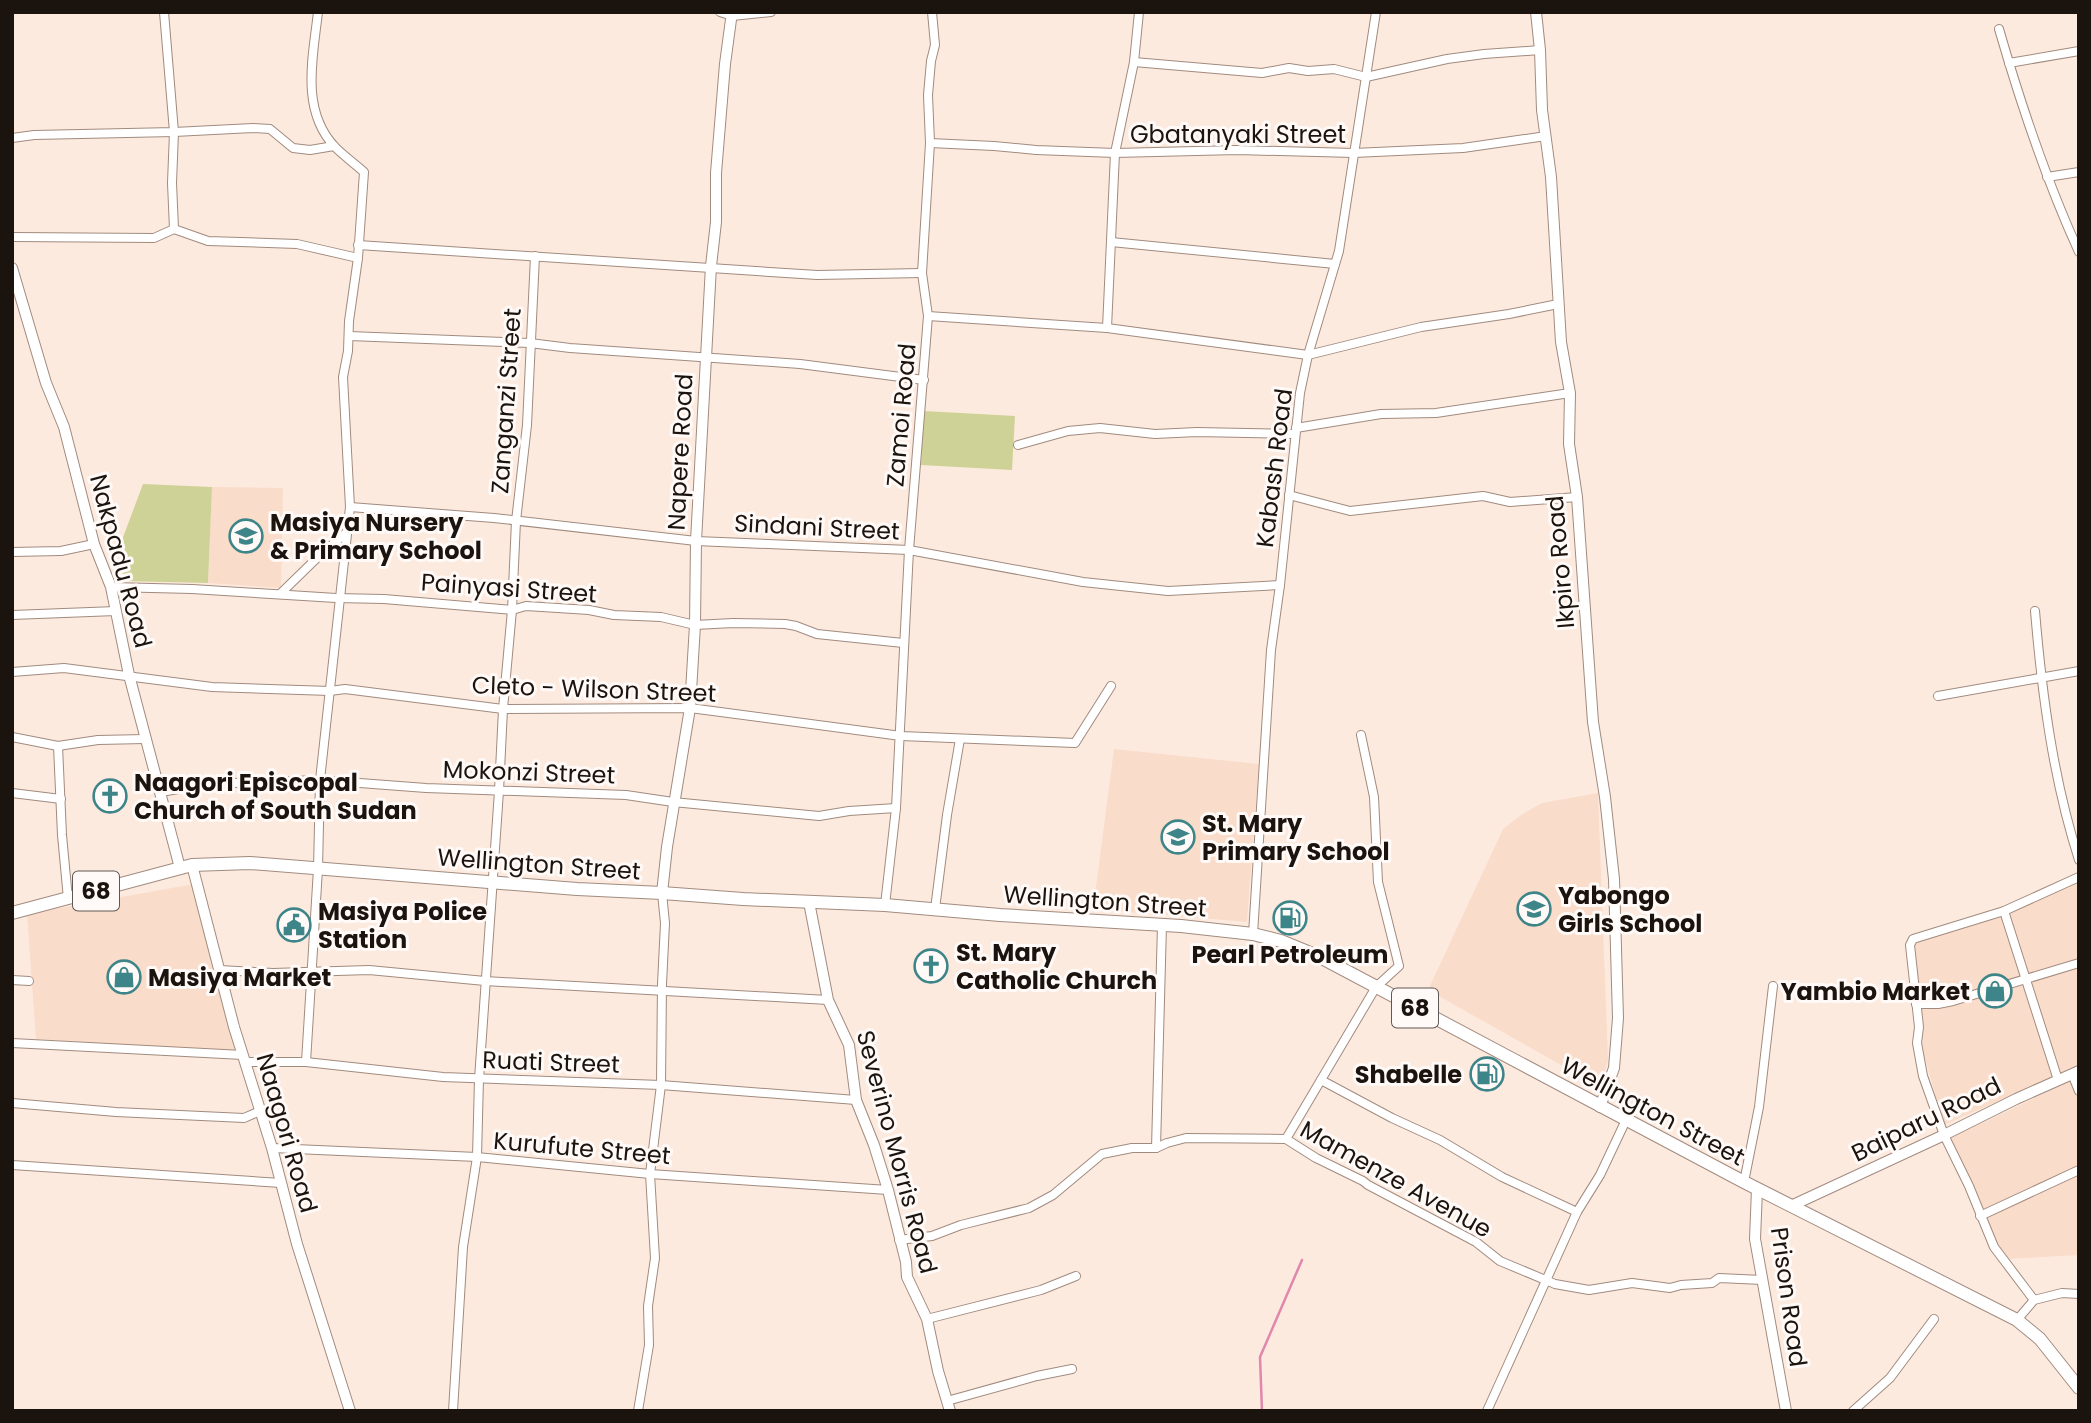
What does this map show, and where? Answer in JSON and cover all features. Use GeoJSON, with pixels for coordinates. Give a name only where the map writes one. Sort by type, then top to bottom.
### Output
{"type":"FeatureCollection","features":[{"type":"Feature","properties":{"kind":"main road","name":"Wellington Street"},"geometry":{"type":"LineString","coordinates":[[12,913],[186,866],[250,863],[492,883],[885,905],[1253,934],[1281,941],[1320,957],[1757,1189],[2017,1320],[2040,1339],[2079,1388]]}},
{"type":"Feature","properties":{"kind":"street"},"geometry":{"type":"LineString","coordinates":[[164,12],[174,132],[174,229]]}},
{"type":"Feature","properties":{"kind":"street"},"geometry":{"type":"LineString","coordinates":[[306,1062],[318,869],[320,780],[350,507],[343,377],[358,258],[364,172],[334,146],[323,131],[314,109],[311,82],[318,12]]}},
{"type":"Feature","properties":{"kind":"street"},"geometry":{"type":"LineString","coordinates":[[720,12],[771,12]]}},
{"type":"Feature","properties":{"kind":"street","name":"Zamoi Road"},"geometry":{"type":"LineString","coordinates":[[885,905],[896,808],[901,736],[902,643],[928,316],[922,273],[930,143],[928,95],[935,45],[932,12]]}},
{"type":"Feature","properties":{"kind":"street"},"geometry":{"type":"LineString","coordinates":[[1107,327],[1115,153],[1134,62],[1139,12]]}},
{"type":"Feature","properties":{"kind":"street","name":"Kabash Road"},"geometry":{"type":"LineString","coordinates":[[1253,934],[1271,650],[1295,431],[1308,355],[1339,251],[1376,12]]}},
{"type":"Feature","properties":{"kind":"street","name":"Ikpiro Road"},"geometry":{"type":"LineString","coordinates":[[1536,12],[1542,110],[1551,177],[1561,342],[1570,393],[1569,444],[1577,497],[1593,723],[1614,880],[1618,1018],[1614,1068],[1600,1107]]}},
{"type":"Feature","properties":{"kind":"street","name":"Napere Road"},"geometry":{"type":"LineString","coordinates":[[662,892],[673,802],[690,708],[696,541],[711,266],[716,222],[716,173],[732,14]]}},
{"type":"Feature","properties":{"kind":"street"},"geometry":{"type":"LineString","coordinates":[[1999,29],[2047,177],[2076,239],[2079,252]]}},
{"type":"Feature","properties":{"kind":"street"},"geometry":{"type":"LineString","coordinates":[[1134,62],[1262,73],[1289,68],[1308,71],[1334,69],[1366,77],[1447,59],[1540,50]]}},
{"type":"Feature","properties":{"kind":"street"},"geometry":{"type":"LineString","coordinates":[[2009,62],[2079,51]]}},
{"type":"Feature","properties":{"kind":"street"},"geometry":{"type":"LineString","coordinates":[[12,138],[34,135],[262,129],[270,130],[293,148],[310,150],[334,146]]}},
{"type":"Feature","properties":{"kind":"street","name":"Gbatanyaki Street"},"geometry":{"type":"LineString","coordinates":[[930,143],[1115,153],[1237,150],[1354,153],[1463,148],[1546,136]]}},
{"type":"Feature","properties":{"kind":"street"},"geometry":{"type":"LineString","coordinates":[[2047,177],[2079,172]]}},
{"type":"Feature","properties":{"kind":"street"},"geometry":{"type":"LineString","coordinates":[[12,237],[154,238],[174,229],[208,241],[298,244],[358,258]]}},
{"type":"Feature","properties":{"kind":"street"},"geometry":{"type":"LineString","coordinates":[[1111,242],[1335,264]]}},
{"type":"Feature","properties":{"kind":"street"},"geometry":{"type":"LineString","coordinates":[[359,245],[817,275],[922,273]]}},
{"type":"Feature","properties":{"kind":"street","name":"Zanganzi Street"},"geometry":{"type":"LineString","coordinates":[[453,1411],[463,1247],[477,1157],[485,981],[516,521],[527,425],[536,256]]}},
{"type":"Feature","properties":{"kind":"street","name":"Nakpadu Road"},"geometry":{"type":"LineString","coordinates":[[12,268],[46,383],[64,427],[94,544],[111,587],[145,738],[186,866]]}},
{"type":"Feature","properties":{"kind":"street"},"geometry":{"type":"LineString","coordinates":[[928,316],[1107,327],[1308,355],[1421,327],[1558,304]]}},
{"type":"Feature","properties":{"kind":"street"},"geometry":{"type":"LineString","coordinates":[[349,335],[530,343],[800,364],[924,380]]}},
{"type":"Feature","properties":{"kind":"street"},"geometry":{"type":"LineString","coordinates":[[1018,445],[1068,430],[1100,428],[1156,434],[1295,431],[1381,414],[1436,413],[1570,393]]}},
{"type":"Feature","properties":{"kind":"street"},"geometry":{"type":"LineString","coordinates":[[1289,495],[1350,510],[1483,496],[1510,502],[1577,497]]}},
{"type":"Feature","properties":{"kind":"street","name":"Sindani Street"},"geometry":{"type":"LineString","coordinates":[[350,507],[516,521],[696,541],[909,550],[1083,582],[1168,591],[1280,586]]}},
{"type":"Feature","properties":{"kind":"street"},"geometry":{"type":"LineString","coordinates":[[280,594],[347,532]]}},
{"type":"Feature","properties":{"kind":"street"},"geometry":{"type":"LineString","coordinates":[[12,552],[61,551],[94,544]]}},
{"type":"Feature","properties":{"kind":"street","name":"Painyasi Street"},"geometry":{"type":"LineString","coordinates":[[111,587],[384,598],[512,610],[526,606],[589,610],[614,615],[661,617],[695,625],[785,624],[817,634],[902,643]]}},
{"type":"Feature","properties":{"kind":"street"},"geometry":{"type":"LineString","coordinates":[[12,615],[116,611]]}},
{"type":"Feature","properties":{"kind":"street"},"geometry":{"type":"LineString","coordinates":[[2035,611],[2041,678],[2060,793],[2079,860]]}},
{"type":"Feature","properties":{"kind":"street","name":"Cleto - Wilson Street"},"geometry":{"type":"LineString","coordinates":[[12,672],[64,668],[212,687],[345,690],[503,709],[690,708],[901,736],[1075,743],[1111,686]]}},
{"type":"Feature","properties":{"kind":"street"},"geometry":{"type":"LineString","coordinates":[[1938,696],[2079,671]]}},
{"type":"Feature","properties":{"kind":"street"},"geometry":{"type":"LineString","coordinates":[[1286,1139],[1376,987],[1399,966],[1378,882],[1374,797],[1361,735]]}},
{"type":"Feature","properties":{"kind":"street"},"geometry":{"type":"LineString","coordinates":[[12,737],[58,746],[98,740],[145,738]]}},
{"type":"Feature","properties":{"kind":"street"},"geometry":{"type":"LineString","coordinates":[[935,909],[960,739]]}},
{"type":"Feature","properties":{"kind":"street"},"geometry":{"type":"LineString","coordinates":[[58,746],[68,898]]}},
{"type":"Feature","properties":{"kind":"street","name":"Mokonzi Street"},"geometry":{"type":"LineString","coordinates":[[161,792],[233,783],[320,780],[426,788],[626,795],[819,816],[896,808]]}},
{"type":"Feature","properties":{"kind":"street"},"geometry":{"type":"LineString","coordinates":[[12,793],[61,799]]}},
{"type":"Feature","properties":{"kind":"street","name":"Naagori Road"},"geometry":{"type":"LineString","coordinates":[[186,866],[272,1148],[297,1244],[350,1411]]}},
{"type":"Feature","properties":{"kind":"street"},"geometry":{"type":"LineString","coordinates":[[2034,1300],[1994,1247],[1944,1135],[1923,1076],[1917,1043],[1919,1027],[1910,945],[1913,939],[2004,911],[2079,877]]}},
{"type":"Feature","properties":{"kind":"street"},"geometry":{"type":"LineString","coordinates":[[638,1411],[649,1345],[648,1306],[655,1258],[650,1174],[661,1085],[666,923],[662,892]]}},
{"type":"Feature","properties":{"kind":"street","name":"Severino Morris Road"},"geometry":{"type":"LineString","coordinates":[[809,902],[828,1000],[849,1045],[856,1100],[874,1144],[888,1190],[906,1262],[907,1277],[927,1319],[949,1406]]}},
{"type":"Feature","properties":{"kind":"street"},"geometry":{"type":"LineString","coordinates":[[2004,911],[2058,1080]]}},
{"type":"Feature","properties":{"kind":"street"},"geometry":{"type":"LineString","coordinates":[[1156,1149],[1162,925]]}},
{"type":"Feature","properties":{"kind":"street"},"geometry":{"type":"LineString","coordinates":[[1916,1004],[1953,1001],[2079,963]]}},
{"type":"Feature","properties":{"kind":"street"},"geometry":{"type":"LineString","coordinates":[[219,970],[273,973],[369,970],[485,981],[828,1000]]}},
{"type":"Feature","properties":{"kind":"street"},"geometry":{"type":"LineString","coordinates":[[12,980],[29,981]]}},
{"type":"Feature","properties":{"kind":"street"},"geometry":{"type":"LineString","coordinates":[[1744,1182],[1759,1107],[1773,986]]}},
{"type":"Feature","properties":{"kind":"street","name":"Ruati Street"},"geometry":{"type":"LineString","coordinates":[[12,1043],[306,1062],[443,1077],[661,1085],[856,1100]]}},
{"type":"Feature","properties":{"kind":"street"},"geometry":{"type":"LineString","coordinates":[[2075,1073],[2079,1091]]}},
{"type":"Feature","properties":{"kind":"street","name":"Baiparu Road"},"geometry":{"type":"LineString","coordinates":[[1793,1205],[2075,1073]]}},
{"type":"Feature","properties":{"kind":"street"},"geometry":{"type":"LineString","coordinates":[[1321,1080],[1440,1140],[1502,1177],[1577,1212]]}},
{"type":"Feature","properties":{"kind":"street"},"geometry":{"type":"LineString","coordinates":[[12,1104],[244,1118],[260,1111]]}},
{"type":"Feature","properties":{"kind":"street"},"geometry":{"type":"LineString","coordinates":[[1486,1411],[1577,1212],[1601,1175],[1626,1120]]}},
{"type":"Feature","properties":{"kind":"street","name":"Mamenze Avenue"},"geometry":{"type":"LineString","coordinates":[[899,1240],[932,1236],[961,1224],[1030,1208],[1053,1195],[1102,1154],[1132,1148],[1156,1149],[1186,1138],[1286,1139],[1316,1158],[1476,1242],[1500,1261],[1555,1284],[1589,1290],[1632,1283],[1670,1288],[1712,1283],[1719,1278],[1762,1280]]}},
{"type":"Feature","properties":{"kind":"street","name":"Kurufute Street"},"geometry":{"type":"LineString","coordinates":[[272,1148],[477,1157],[650,1174],[888,1190]]}},
{"type":"Feature","properties":{"kind":"street"},"geometry":{"type":"LineString","coordinates":[[12,1165],[281,1183]]}},
{"type":"Feature","properties":{"kind":"street"},"geometry":{"type":"LineString","coordinates":[[1980,1216],[2079,1170]]}},
{"type":"Feature","properties":{"kind":"street","name":"Prison Road"},"geometry":{"type":"LineString","coordinates":[[1757,1189],[1755,1238],[1786,1411]]}},
{"type":"Feature","properties":{"kind":"street"},"geometry":{"type":"LineString","coordinates":[[927,1319],[1041,1290],[1076,1276]]}},
{"type":"Feature","properties":{"kind":"street"},"geometry":{"type":"LineString","coordinates":[[2017,1320],[2034,1300],[2062,1293],[2079,1294]]}},
{"type":"Feature","properties":{"kind":"street"},"geometry":{"type":"LineString","coordinates":[[1853,1411],[1890,1378],[1934,1319]]}},
{"type":"Feature","properties":{"kind":"street"},"geometry":{"type":"LineString","coordinates":[[949,1406],[1072,1369]]}},
{"type":"Feature","properties":{"kind":"shaded area","name":"Masiya Nursery & Primary School"},"geometry":{"type":"Polygon","coordinates":[[[212,487],[283,488],[281,588],[208,583],[212,487]]]}},
{"type":"Feature","properties":{"kind":"shaded area","name":"St. Mary Primary School"},"geometry":{"type":"Polygon","coordinates":[[[1114,749],[1259,764],[1247,922],[1093,910],[1114,749]]]}},
{"type":"Feature","properties":{"kind":"shaded area","name":"Yabongo Girls School"},"geometry":{"type":"Polygon","coordinates":[[[1598,793],[1608,1060],[1600,1087],[1428,990],[1503,829],[1542,803],[1598,793]]]}},
{"type":"Feature","properties":{"kind":"shaded area","name":"Yambio Market"},"geometry":{"type":"Polygon","coordinates":[[[2079,882],[2079,1065],[1944,1125],[1919,1038],[1906,944],[2079,882]]]}},
{"type":"Feature","properties":{"kind":"shaded area","name":"Masiya Market"},"geometry":{"type":"Polygon","coordinates":[[[194,884],[236,1052],[36,1039],[27,914],[194,884]]]}},
{"type":"Feature","properties":{"kind":"shaded area"},"geometry":{"type":"Polygon","coordinates":[[[2072,1080],[2079,1095],[2079,1166],[1984,1209],[1949,1139],[2072,1080]]]}},
{"type":"Feature","properties":{"kind":"shaded area"},"geometry":{"type":"Polygon","coordinates":[[[2079,1174],[2079,1255],[2007,1259],[1982,1218],[2079,1174]]]}},
{"type":"Feature","properties":{"kind":"green space"},"geometry":{"type":"Polygon","coordinates":[[[924,411],[1015,416],[1012,470],[921,465],[924,411]]]}},
{"type":"Feature","properties":{"kind":"green space"},"geometry":{"type":"Polygon","coordinates":[[[143,484],[212,487],[208,583],[123,581],[122,540],[143,484]]]}},
{"type":"Feature","properties":{"kind":"waterway"},"geometry":{"type":"LineString","coordinates":[[1262,1411],[1260,1357],[1302,1260]]}},
{"type":"Feature","properties":{"kind":"place","name":"Masiya Nursery & Primary School"},"geometry":{"type":"Point","coordinates":[246,536]}},
{"type":"Feature","properties":{"kind":"place","name":"Naagori Episcopal Church of South Sudan"},"geometry":{"type":"Point","coordinates":[110,796]}},
{"type":"Feature","properties":{"kind":"place","name":"St. Mary Primary School"},"geometry":{"type":"Point","coordinates":[1178,837]}},
{"type":"Feature","properties":{"kind":"place","name":"Yabongo Girls School"},"geometry":{"type":"Point","coordinates":[1534,909]}},
{"type":"Feature","properties":{"kind":"place","name":"Pearl Petroleum"},"geometry":{"type":"Point","coordinates":[1290,918]}},
{"type":"Feature","properties":{"kind":"place","name":"Masiya Police Station"},"geometry":{"type":"Point","coordinates":[294,925]}},
{"type":"Feature","properties":{"kind":"place","name":"St. Mary Catholic Church"},"geometry":{"type":"Point","coordinates":[931,966]}},
{"type":"Feature","properties":{"kind":"place","name":"Masiya Market"},"geometry":{"type":"Point","coordinates":[124,977]}},
{"type":"Feature","properties":{"kind":"place","name":"Yambio Market"},"geometry":{"type":"Point","coordinates":[1995,991]}},
{"type":"Feature","properties":{"kind":"place","name":"Shabelle"},"geometry":{"type":"Point","coordinates":[1487,1074]}}]}
